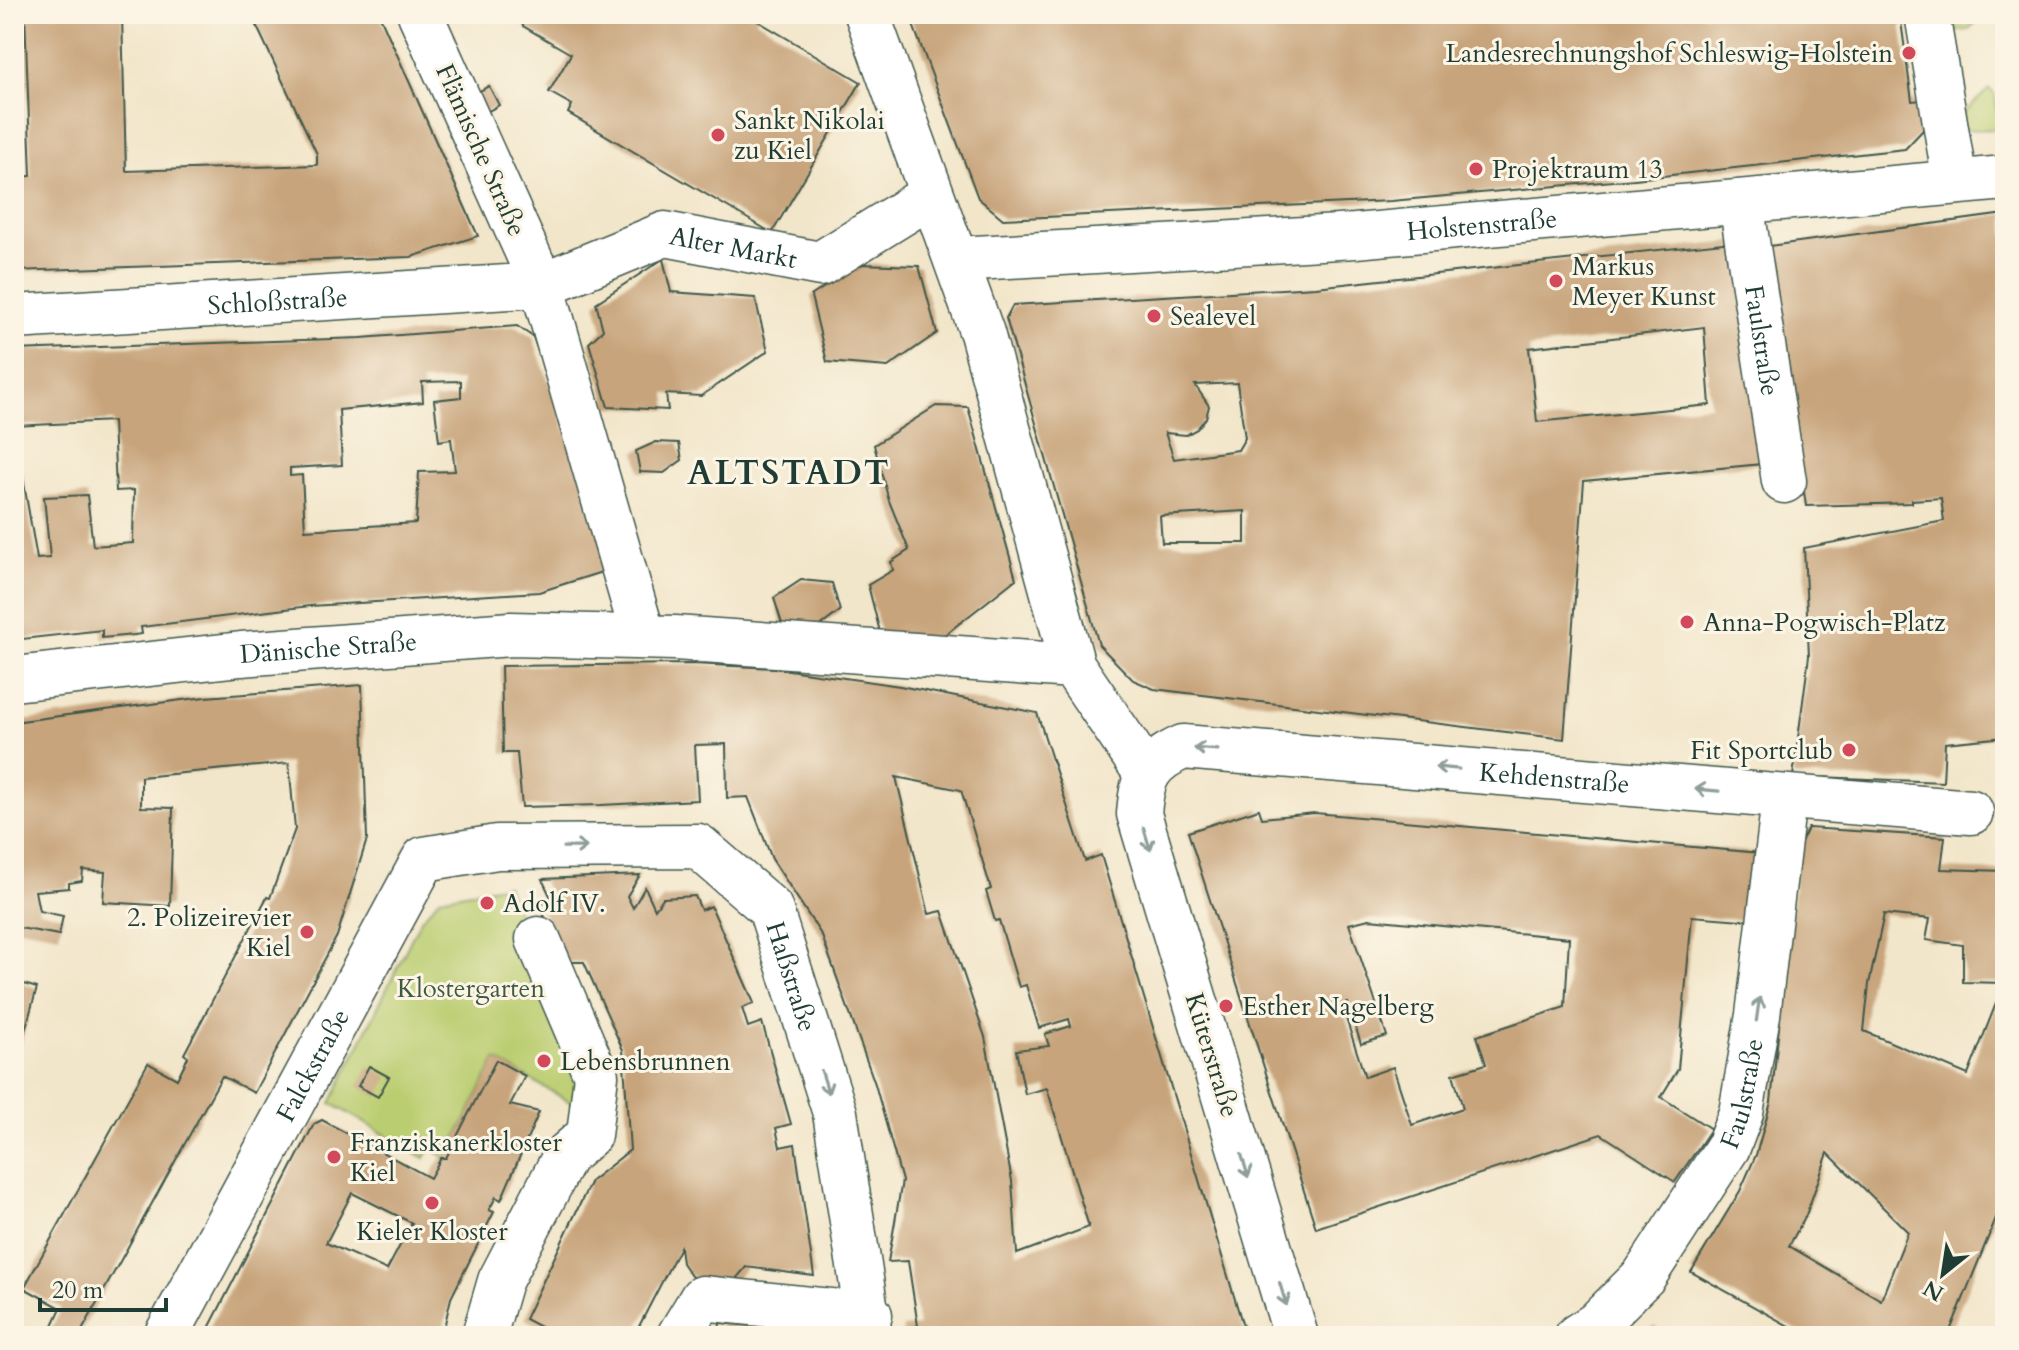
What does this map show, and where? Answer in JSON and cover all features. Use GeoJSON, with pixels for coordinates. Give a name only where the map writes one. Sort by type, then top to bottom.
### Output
{"type":"FeatureCollection","features":[{"type":"Feature","properties":{"kind":"street","name":"Flämische Straße"},"geometry":{"type":"LineString","coordinates":[[420,14],[542,285]]}},
{"type":"Feature","properties":{"kind":"street"},"geometry":{"type":"LineString","coordinates":[[867,14],[930,196],[957,259],[982,333],[1073,666],[1146,773]]}},
{"type":"Feature","properties":{"kind":"street"},"geometry":{"type":"LineString","coordinates":[[1927,14],[1955,182]]}},
{"type":"Feature","properties":{"kind":"street","name":"Holstenstraße"},"geometry":{"type":"LineString","coordinates":[[957,259],[1355,236],[2005,178]]}},
{"type":"Feature","properties":{"kind":"street","name":"Alter Markt"},"geometry":{"type":"LineString","coordinates":[[542,285],[665,234],[820,264],[930,196]]}},
{"type":"Feature","properties":{"kind":"street","name":"Faulstraße"},"geometry":{"type":"LineString","coordinates":[[1741,202],[1784,481]]}},
{"type":"Feature","properties":{"kind":"street","name":"Schloßstraße"},"geometry":{"type":"LineString","coordinates":[[14,317],[542,285]]}},
{"type":"Feature","properties":{"kind":"street"},"geometry":{"type":"LineString","coordinates":[[542,285],[643,636],[1073,666]]}},
{"type":"Feature","properties":{"kind":"street","name":"Dänische Straße"},"geometry":{"type":"LineString","coordinates":[[14,679],[234,654],[511,634],[643,636]]}},
{"type":"Feature","properties":{"kind":"street","name":"Kehdenstraße"},"geometry":{"type":"LineString","coordinates":[[1146,773],[1163,756],[1183,747],[1784,799],[1971,812]]}},
{"type":"Feature","properties":{"kind":"street","name":"Küterstraße"},"geometry":{"type":"LineString","coordinates":[[1146,773],[1139,814],[1296,1336]]}},
{"type":"Feature","properties":{"kind":"street","name":"Faulstraße"},"geometry":{"type":"LineString","coordinates":[[1577,1336],[1596,1324],[1644,1276],[1728,1147],[1741,1113],[1758,1015],[1784,799]]}},
{"type":"Feature","properties":{"kind":"street","name":"Haßstraße"},"geometry":{"type":"LineString","coordinates":[[497,847],[698,846],[770,908],[835,1113],[870,1326]]}},
{"type":"Feature","properties":{"kind":"street","name":"Falckstraße"},"geometry":{"type":"LineString","coordinates":[[166,1336],[424,859],[497,847]]}},
{"type":"Feature","properties":{"kind":"street"},"geometry":{"type":"LineString","coordinates":[[484,1336],[500,1281],[565,1156],[589,1135],[596,1075],[538,939]]}},
{"type":"Feature","properties":{"kind":"street"},"geometry":{"type":"LineString","coordinates":[[679,1336],[702,1298],[870,1326]]}},
{"type":"Feature","properties":{"kind":"green space"},"geometry":{"type":"Polygon","coordinates":[[[1940,14],[1985,14],[1968,30],[1951,32],[1940,14]]]}},
{"type":"Feature","properties":{"kind":"green space"},"geometry":{"type":"Polygon","coordinates":[[[1989,89],[1994,93],[2001,129],[1962,130],[1958,118],[1989,89]]]}},
{"type":"Feature","properties":{"kind":"green space","name":"Klostergarten"},"geometry":{"type":"Polygon","coordinates":[[[506,885],[609,1124],[496,1060],[446,1158],[430,1148],[425,1158],[331,1103],[421,919],[440,898],[506,885]]]}},
{"type":"Feature","properties":{"kind":"building"},"geometry":{"type":"Polygon","coordinates":[[[25,14],[122,14],[126,171],[317,165],[317,154],[251,14],[379,14],[478,236],[411,257],[14,271],[14,177],[31,176],[25,14]]]}},
{"type":"Feature","properties":{"kind":"building","name":"Sankt Nikolai zu Kiel"},"geometry":{"type":"Polygon","coordinates":[[[521,14],[760,14],[756,20],[861,82],[772,233],[568,113],[572,105],[549,92],[571,54],[523,26],[521,14]]]}},
{"type":"Feature","properties":{"kind":"building"},"geometry":{"type":"Polygon","coordinates":[[[909,14],[1900,14],[1912,101],[1922,100],[1923,130],[1905,149],[1635,179],[1391,201],[1003,219],[978,198],[909,14]]]}},
{"type":"Feature","properties":{"kind":"building"},"geometry":{"type":"Polygon","coordinates":[[[489,86],[499,105],[483,114],[473,95],[489,86]]]}},
{"type":"Feature","properties":{"kind":"building"},"geometry":{"type":"Polygon","coordinates":[[[2005,214],[2005,737],[1945,743],[1943,782],[1793,776],[1809,656],[1804,548],[1944,521],[1941,498],[1912,500],[1912,503],[1806,506],[1769,246],[2005,214]]]}},
{"type":"Feature","properties":{"kind":"building"},"geometry":{"type":"Polygon","coordinates":[[[1741,241],[1762,464],[1584,481],[1564,739],[1154,689],[1133,680],[1099,645],[1006,318],[1013,305],[1316,287],[1741,241]],[[1704,327],[1529,348],[1537,422],[1710,405],[1704,327]],[[1237,383],[1195,385],[1209,406],[1206,418],[1197,429],[1186,435],[1165,433],[1174,459],[1238,450],[1245,438],[1237,383]],[[1245,511],[1160,516],[1162,543],[1245,543],[1245,511]]]}},
{"type":"Feature","properties":{"kind":"building"},"geometry":{"type":"Polygon","coordinates":[[[663,259],[671,292],[755,298],[768,351],[701,396],[666,394],[668,410],[608,407],[589,343],[603,330],[596,303],[663,259]]]}},
{"type":"Feature","properties":{"kind":"building"},"geometry":{"type":"Polygon","coordinates":[[[859,264],[919,266],[937,333],[888,367],[827,362],[811,296],[859,264]]]}},
{"type":"Feature","properties":{"kind":"building"},"geometry":{"type":"Polygon","coordinates":[[[517,326],[533,337],[614,568],[539,592],[310,606],[141,627],[142,634],[134,635],[102,638],[102,630],[14,640],[14,474],[22,472],[37,559],[50,558],[44,497],[87,495],[93,546],[133,543],[134,490],[116,491],[113,421],[14,426],[14,350],[361,338],[517,326]],[[461,381],[422,382],[423,402],[339,410],[342,465],[290,468],[290,476],[302,475],[305,530],[416,523],[419,472],[455,471],[451,439],[439,441],[434,400],[461,397],[461,381]]]}},
{"type":"Feature","properties":{"kind":"building"},"geometry":{"type":"Polygon","coordinates":[[[936,406],[968,407],[1016,579],[937,641],[881,636],[868,585],[893,570],[891,562],[909,550],[889,501],[874,445],[936,406]]]}},
{"type":"Feature","properties":{"kind":"building"},"geometry":{"type":"Polygon","coordinates":[[[656,442],[679,443],[682,460],[664,473],[640,472],[636,451],[656,442]]]}},
{"type":"Feature","properties":{"kind":"building"},"geometry":{"type":"Polygon","coordinates":[[[801,580],[832,583],[840,611],[815,630],[783,627],[774,598],[801,580]]]}},
{"type":"Feature","properties":{"kind":"building"},"geometry":{"type":"Polygon","coordinates":[[[692,664],[775,668],[900,686],[1037,713],[1085,861],[1101,855],[1246,1336],[902,1336],[903,1328],[918,1326],[908,1261],[888,1262],[902,1181],[875,1084],[822,936],[772,859],[748,797],[727,798],[726,744],[695,745],[698,800],[522,807],[517,753],[503,753],[501,666],[692,664]],[[896,777],[929,914],[942,911],[985,1037],[1012,1181],[1017,1254],[1089,1227],[1047,1088],[1025,1094],[1016,1050],[1049,1046],[1045,1034],[1071,1026],[1069,1019],[1039,1028],[1026,985],[1019,987],[999,920],[995,921],[986,891],[991,889],[961,790],[896,777]]]}},
{"type":"Feature","properties":{"kind":"building"},"geometry":{"type":"Polygon","coordinates":[[[362,685],[367,839],[337,936],[254,1093],[222,1076],[79,1336],[48,1336],[61,1308],[24,1288],[148,1063],[177,1079],[188,1057],[184,1054],[267,897],[270,898],[295,829],[289,763],[141,777],[141,807],[173,808],[170,906],[103,902],[105,872],[83,870],[82,881],[69,883],[69,888],[35,891],[39,911],[63,916],[59,935],[14,927],[14,722],[205,697],[362,685]]]}},
{"type":"Feature","properties":{"kind":"building"},"geometry":{"type":"Polygon","coordinates":[[[1259,809],[1262,818],[1315,813],[1760,853],[1754,921],[1692,916],[1678,1069],[1661,1097],[1711,1129],[1675,1182],[1601,1134],[1316,1228],[1188,832],[1259,809]],[[1369,919],[1349,924],[1387,1036],[1361,1044],[1348,1003],[1342,1006],[1365,1077],[1393,1067],[1412,1125],[1463,1108],[1453,1074],[1486,1064],[1477,1036],[1565,1007],[1569,938],[1369,919]]]}},
{"type":"Feature","properties":{"kind":"building"},"geometry":{"type":"Polygon","coordinates":[[[1808,828],[1945,837],[1941,869],[2005,871],[2005,1196],[1948,1336],[1831,1336],[1821,1330],[1816,1336],[1807,1336],[1691,1272],[1740,1191],[1756,1155],[1771,1102],[1798,849],[1808,828]],[[1884,914],[1869,984],[1864,1031],[1968,1075],[2004,983],[1963,982],[1963,945],[1926,940],[1930,919],[1884,914]],[[1828,1153],[1806,1215],[1789,1246],[1881,1300],[1908,1232],[1828,1153]]]}},
{"type":"Feature","properties":{"kind":"building"},"geometry":{"type":"Polygon","coordinates":[[[640,875],[627,896],[633,908],[645,887],[655,909],[663,898],[695,896],[701,910],[711,906],[754,1003],[742,1008],[748,1027],[762,1022],[791,1124],[776,1128],[780,1147],[795,1144],[814,1276],[746,1267],[736,1279],[721,1285],[705,1284],[691,1276],[682,1263],[680,1247],[634,1336],[557,1336],[525,1319],[591,1181],[630,1150],[623,1050],[584,962],[565,962],[539,904],[553,902],[542,879],[640,875]]]}},
{"type":"Feature","properties":{"kind":"building"},"geometry":{"type":"Polygon","coordinates":[[[14,981],[37,988],[15,1066],[14,1066],[14,981]]]}},
{"type":"Feature","properties":{"kind":"building"},"geometry":{"type":"Polygon","coordinates":[[[496,1060],[525,1076],[510,1105],[539,1112],[501,1200],[496,1197],[489,1210],[494,1212],[451,1298],[442,1336],[205,1336],[314,1124],[322,1120],[430,1178],[441,1158],[446,1158],[496,1060]],[[352,1193],[326,1243],[387,1270],[412,1223],[352,1193]]]}},
{"type":"Feature","properties":{"kind":"building"},"geometry":{"type":"Polygon","coordinates":[[[369,1066],[389,1077],[378,1097],[358,1086],[369,1066]]]}},
{"type":"Feature","properties":{"kind":"building"},"geometry":{"type":"Polygon","coordinates":[[[720,1323],[837,1334],[837,1336],[718,1336],[720,1323]]]}},
{"type":"Feature","properties":{"kind":"building"},"geometry":{"type":"Polygon","coordinates":[[[1654,1326],[1672,1336],[1648,1336],[1654,1326]]]}},
{"type":"Feature","properties":{"kind":"place","name":"Landesrechnungshof Schleswig-Holstein"},"geometry":{"type":"Point","coordinates":[1909,53]}},
{"type":"Feature","properties":{"kind":"place","name":"Sankt Nikolai zu Kiel"},"geometry":{"type":"Point","coordinates":[718,135]}},
{"type":"Feature","properties":{"kind":"place","name":"Projektraum 13"},"geometry":{"type":"Point","coordinates":[1476,169]}},
{"type":"Feature","properties":{"kind":"place","name":"Markus Meyer Kunst"},"geometry":{"type":"Point","coordinates":[1556,281]}},
{"type":"Feature","properties":{"kind":"place","name":"Sealevel"},"geometry":{"type":"Point","coordinates":[1154,316]}},
{"type":"Feature","properties":{"kind":"place","name":"Anna-Pogwisch-Platz"},"geometry":{"type":"Point","coordinates":[1687,622]}},
{"type":"Feature","properties":{"kind":"place","name":"Fit Sportclub"},"geometry":{"type":"Point","coordinates":[1849,750]}},
{"type":"Feature","properties":{"kind":"place","name":"Adolf IV."},"geometry":{"type":"Point","coordinates":[487,903]}},
{"type":"Feature","properties":{"kind":"place","name":"2. Polizeirevier Kiel"},"geometry":{"type":"Point","coordinates":[307,932]}},
{"type":"Feature","properties":{"kind":"place","name":"Esther Nagelberg"},"geometry":{"type":"Point","coordinates":[1226,1006]}},
{"type":"Feature","properties":{"kind":"place","name":"Lebensbrunnen"},"geometry":{"type":"Point","coordinates":[544,1061]}},
{"type":"Feature","properties":{"kind":"place","name":"Franziskanerkloster Kiel"},"geometry":{"type":"Point","coordinates":[334,1157]}},
{"type":"Feature","properties":{"kind":"place","name":"Kieler Kloster"},"geometry":{"type":"Point","coordinates":[432,1203]}},
{"type":"Feature","properties":{"kind":"district","name":"ALTSTADT"},"geometry":{"type":"Point","coordinates":[789,473]}}]}
